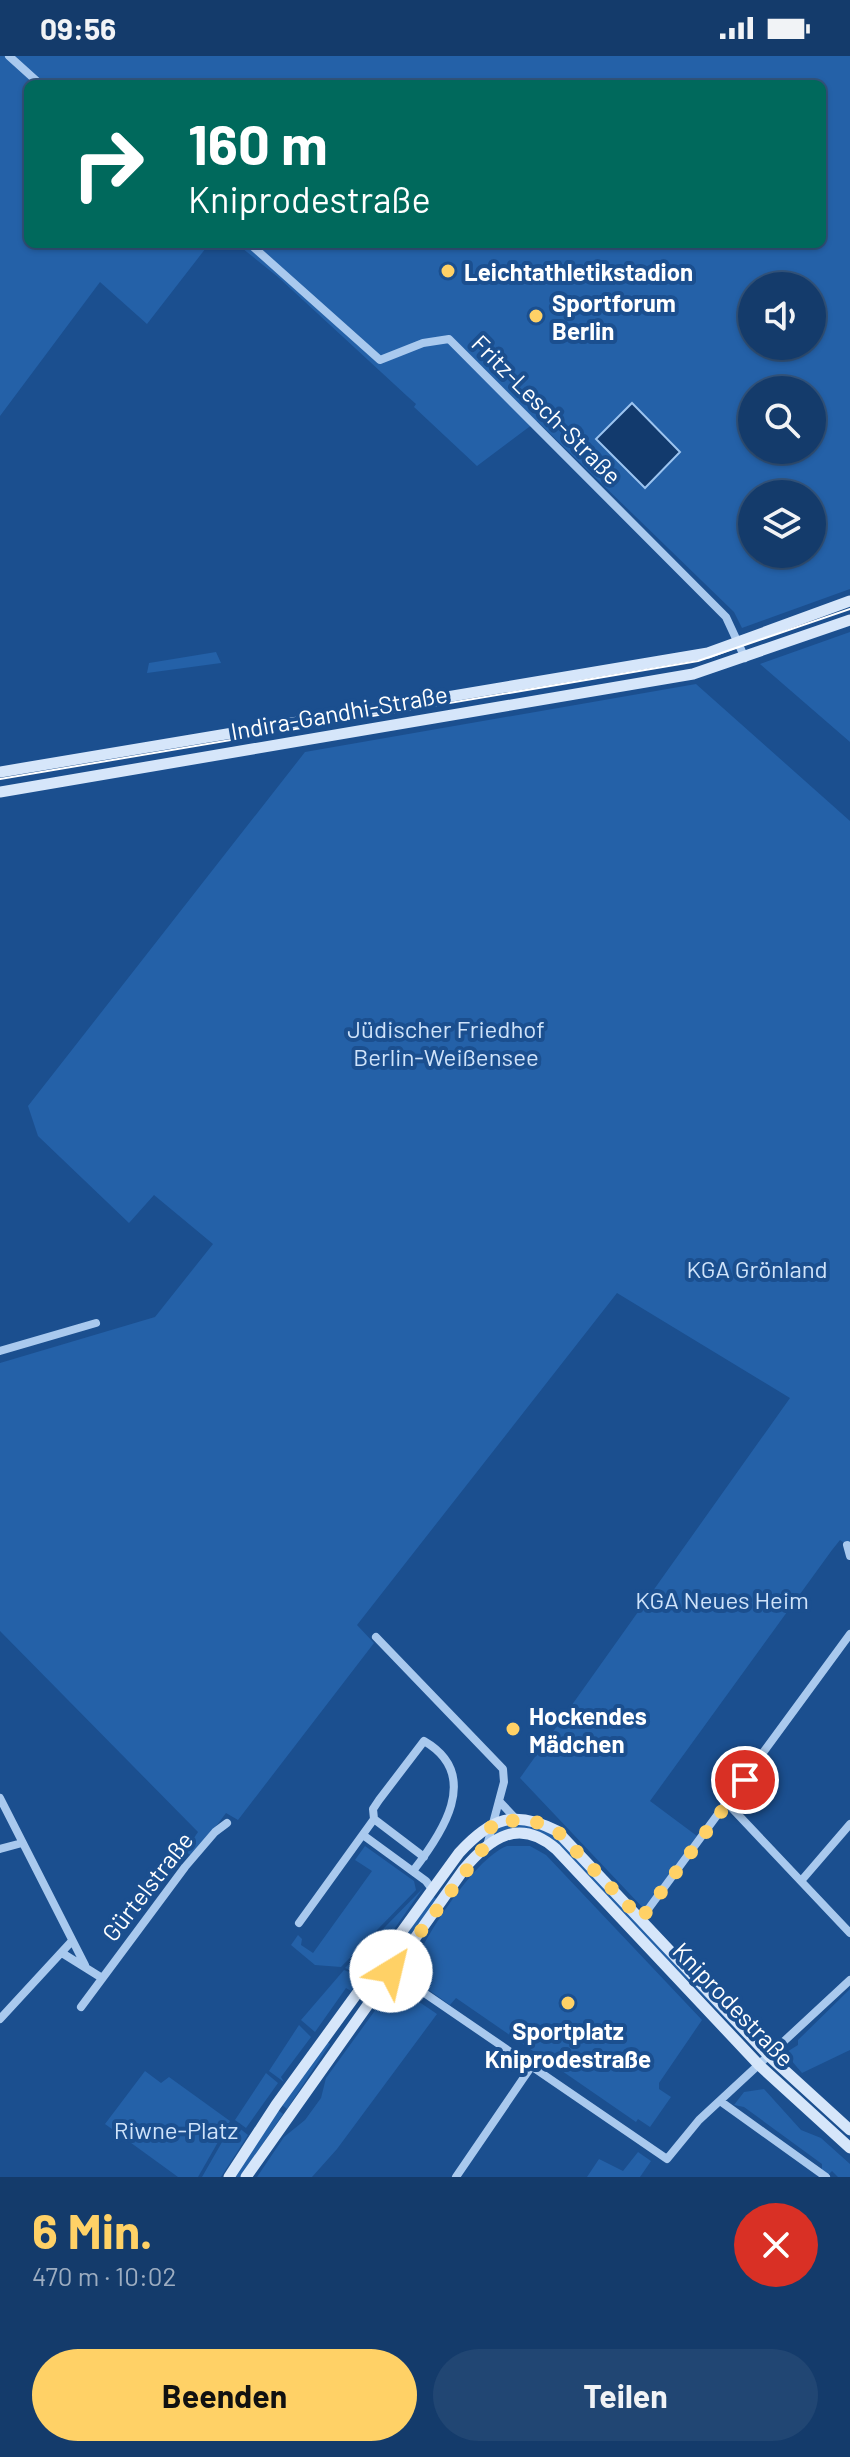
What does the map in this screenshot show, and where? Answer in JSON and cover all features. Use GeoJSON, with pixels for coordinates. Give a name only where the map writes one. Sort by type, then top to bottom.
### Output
{"type":"FeatureCollection","features":[{"type":"Feature","properties":{"kind":"main road","name":"Indira-Gandhi-Straße"},"geometry":{"type":"LineString","coordinates":[[0,772],[708,653],[850,601]]}},
{"type":"Feature","properties":{"kind":"main road","name":"Indira-Gandhi-Straße"},"geometry":{"type":"LineString","coordinates":[[0,792],[686,675],[745,658],[850,620]]}},
{"type":"Feature","properties":{"kind":"main road"},"geometry":{"type":"LineString","coordinates":[[32,768],[36,786]]}},
{"type":"Feature","properties":{"kind":"main road","name":"Kniprodestraße"},"geometry":{"type":"LineString","coordinates":[[492,1823],[515,1818],[541,1823],[557,1831],[769,2056],[850,2130]]}},
{"type":"Feature","properties":{"kind":"main road"},"geometry":{"type":"LineString","coordinates":[[229,2177],[432,1889],[459,1853],[492,1823]]}},
{"type":"Feature","properties":{"kind":"main road","name":"Kniprodestraße"},"geometry":{"type":"LineString","coordinates":[[488,1842],[515,1834],[543,1840],[556,1849],[759,2065],[850,2148]]}},
{"type":"Feature","properties":{"kind":"main road"},"geometry":{"type":"LineString","coordinates":[[246,2177],[391,1971],[488,1842]]}},
{"type":"Feature","properties":{"kind":"street"},"geometry":{"type":"LineString","coordinates":[[9,56],[36,80]]}},
{"type":"Feature","properties":{"kind":"street","name":"Fritz-Lesch-Straße"},"geometry":{"type":"LineString","coordinates":[[254,248],[380,360],[423,343],[449,339],[726,617],[745,658]]}},
{"type":"Feature","properties":{"kind":"street"},"geometry":{"type":"LineString","coordinates":[[0,1351],[96,1323]]}},
{"type":"Feature","properties":{"kind":"street"},"geometry":{"type":"LineString","coordinates":[[847,1545],[850,1556]]}},
{"type":"Feature","properties":{"kind":"street"},"geometry":{"type":"LineString","coordinates":[[641,1919],[850,1634]]}},
{"type":"Feature","properties":{"kind":"street"},"geometry":{"type":"LineString","coordinates":[[376,1637],[503,1769],[504,1782],[488,1842]]}},
{"type":"Feature","properties":{"kind":"street"},"geometry":{"type":"LineString","coordinates":[[299,1923],[374,1819],[373,1809],[379,1800],[421,1744],[428,1742],[447,1767],[453,1798],[447,1823],[413,1871]]}},
{"type":"Feature","properties":{"kind":"street"},"geometry":{"type":"LineString","coordinates":[[0,1798],[71,1942]]}},
{"type":"Feature","properties":{"kind":"street"},"geometry":{"type":"LineString","coordinates":[[499,1801],[515,1818]]}},
{"type":"Feature","properties":{"kind":"street"},"geometry":{"type":"LineString","coordinates":[[728,1804],[850,1933]]}},
{"type":"Feature","properties":{"kind":"street"},"geometry":{"type":"LineString","coordinates":[[374,1819],[424,1857]]}},
{"type":"Feature","properties":{"kind":"street","name":"Gürtelstraße"},"geometry":{"type":"LineString","coordinates":[[81,2007],[185,1867],[215,1832],[227,1823]]}},
{"type":"Feature","properties":{"kind":"street"},"geometry":{"type":"LineString","coordinates":[[801,1881],[850,1824]]}},
{"type":"Feature","properties":{"kind":"street"},"geometry":{"type":"LineString","coordinates":[[363,1835],[413,1871],[432,1889]]}},
{"type":"Feature","properties":{"kind":"street"},"geometry":{"type":"LineString","coordinates":[[0,1849],[22,1843]]}},
{"type":"Feature","properties":{"kind":"street","name":"Gürtelstraße"},"geometry":{"type":"LineString","coordinates":[[0,2019],[71,1942],[85,1965]]}},
{"type":"Feature","properties":{"kind":"street","name":"Gürtelstraße"},"geometry":{"type":"LineString","coordinates":[[62,1953],[102,1978]]}},
{"type":"Feature","properties":{"kind":"street"},"geometry":{"type":"LineString","coordinates":[[379,1962],[667,2159],[681,2139],[850,1980]]}},
{"type":"Feature","properties":{"kind":"street"},"geometry":{"type":"LineString","coordinates":[[456,2177],[531,2067]]}},
{"type":"Feature","properties":{"kind":"street"},"geometry":{"type":"LineString","coordinates":[[720,2101],[826,2177]]}},
{"type":"Feature","properties":{"kind":"green space","name":"Sportforum Berlin"},"geometry":{"type":"Polygon","coordinates":[[[0,56],[850,56],[850,589],[742,628],[734,612],[537,421],[477,466],[414,407],[416,404],[278,277],[242,248],[826,248],[826,80],[24,80],[24,248],[206,248],[147,324],[100,282],[0,416],[0,56]]]}},
{"type":"Feature","properties":{"kind":"green space"},"geometry":{"type":"Polygon","coordinates":[[[850,632],[850,742],[760,664],[850,632]]]}},
{"type":"Feature","properties":{"kind":"green space"},"geometry":{"type":"Polygon","coordinates":[[[216,652],[221,663],[147,673],[149,663],[216,652]]]}},
{"type":"Feature","properties":{"kind":"green space","name":"Jüdischer Friedhof Berlin-Weißensee"},"geometry":{"type":"Polygon","coordinates":[[[696,684],[850,821],[850,1547],[840,1540],[832,1550],[650,1801],[697,1836],[644,1909],[520,1778],[790,1398],[617,1293],[357,1625],[374,1643],[238,1820],[226,1813],[193,1857],[185,1851],[198,1832],[0,1631],[0,1363],[155,1317],[213,1244],[154,1195],[129,1223],[38,1136],[28,1106],[305,752],[696,684]]]}},
{"type":"Feature","properties":{"kind":"green space"},"geometry":{"type":"Polygon","coordinates":[[[529,1824],[555,1836],[746,2036],[744,2038],[552,1841],[493,1835],[496,1827],[529,1824]]]}},
{"type":"Feature","properties":{"kind":"green space"},"geometry":{"type":"Polygon","coordinates":[[[365,1846],[414,1881],[416,1890],[341,1967],[315,1965],[291,1945],[298,1935],[302,1939],[301,1945],[313,1953],[372,1871],[355,1860],[365,1846]]]}},
{"type":"Feature","properties":{"kind":"green space","name":"Sportplatz Kniprodestraße"},"geometry":{"type":"Polygon","coordinates":[[[507,1846],[530,1846],[546,1855],[702,2020],[659,2083],[659,2089],[671,2097],[650,2127],[638,2119],[636,2122],[456,1998],[450,2005],[409,1976],[424,1943],[464,1884],[479,1867],[507,1846]]]}},
{"type":"Feature","properties":{"kind":"green space"},"geometry":{"type":"Polygon","coordinates":[[[423,1888],[362,1975],[345,1968],[423,1888]]]}},
{"type":"Feature","properties":{"kind":"green space"},"geometry":{"type":"Polygon","coordinates":[[[432,1896],[438,1900],[389,1964],[388,1961],[432,1896]]]}},
{"type":"Feature","properties":{"kind":"green space"},"geometry":{"type":"Polygon","coordinates":[[[344,1970],[361,1977],[351,1991],[346,1988],[315,2032],[301,2020],[344,1970]]]}},
{"type":"Feature","properties":{"kind":"green space"},"geometry":{"type":"Polygon","coordinates":[[[400,1989],[437,2014],[337,2149],[312,2177],[257,2177],[284,2137],[305,2120],[321,2098],[326,2078],[379,2005],[400,1989]]]}},
{"type":"Feature","properties":{"kind":"green space"},"geometry":{"type":"Polygon","coordinates":[[[850,1989],[850,2050],[802,2073],[785,2053],[798,2045],[798,2040],[850,1989]]]}},
{"type":"Feature","properties":{"kind":"green space"},"geometry":{"type":"Polygon","coordinates":[[[299,2025],[311,2037],[281,2077],[284,2082],[269,2071],[299,2025]]]}},
{"type":"Feature","properties":{"kind":"green space"},"geometry":{"type":"Polygon","coordinates":[[[327,2042],[330,2044],[287,2109],[282,2105],[327,2042]]]}},
{"type":"Feature","properties":{"kind":"green space","name":"Riwne-Platz"},"geometry":{"type":"Polygon","coordinates":[[[145,2071],[161,2083],[169,2077],[230,2121],[198,2177],[178,2177],[105,2124],[145,2071]]]}},
{"type":"Feature","properties":{"kind":"green space"},"geometry":{"type":"Polygon","coordinates":[[[266,2073],[278,2083],[246,2128],[235,2120],[266,2073]]]}},
{"type":"Feature","properties":{"kind":"green space"},"geometry":{"type":"Polygon","coordinates":[[[764,2089],[801,2130],[821,2138],[850,2164],[850,2177],[838,2177],[832,2171],[828,2175],[822,2170],[822,2164],[744,2107],[734,2105],[744,2092],[764,2089]]]}},
{"type":"Feature","properties":{"kind":"green space"},"geometry":{"type":"Polygon","coordinates":[[[278,2110],[283,2114],[240,2177],[233,2177],[278,2110]]]}},
{"type":"Feature","properties":{"kind":"green space"},"geometry":{"type":"Polygon","coordinates":[[[233,2123],[248,2135],[221,2177],[202,2177],[233,2123]]]}},
{"type":"Feature","properties":{"kind":"green space"},"geometry":{"type":"Polygon","coordinates":[[[638,2152],[651,2161],[640,2177],[587,2177],[599,2159],[623,2171],[638,2152]]]}},
{"type":"Feature","properties":{"kind":"shaded area"},"geometry":{"type":"Polygon","coordinates":[[[632,403],[680,452],[645,488],[596,439],[632,403]]]}},
{"type":"Feature","properties":{"kind":"tram line"},"geometry":{"type":"LineString","coordinates":[[0,779],[698,661],[850,609]]}},
{"type":"Feature","properties":{"kind":"place","name":"Leichtathletikstadion"},"geometry":{"type":"Point","coordinates":[448,271]}},
{"type":"Feature","properties":{"kind":"place","name":"Sportforum Berlin"},"geometry":{"type":"Point","coordinates":[536,316]}},
{"type":"Feature","properties":{"kind":"place","name":"Hockendes Mädchen"},"geometry":{"type":"Point","coordinates":[513,1729]}},
{"type":"Feature","properties":{"kind":"place","name":"Sportplatz Kniprodestraße"},"geometry":{"type":"Point","coordinates":[568,2003]}},
{"type":"Feature","properties":{"kind":"route"},"geometry":{"type":"LineString","coordinates":[[391,1971],[464,1869],[488,1842],[492,1823],[515,1818],[529,1819],[557,1831],[641,1919],[745,1780]]}},
{"type":"Feature","properties":{"kind":"park label","name":"KGA Grönland"},"geometry":{"type":"Point","coordinates":[757,1268]}},
{"type":"Feature","properties":{"kind":"park label","name":"KGA Neues Heim"},"geometry":{"type":"Point","coordinates":[722,1599]}}]}
